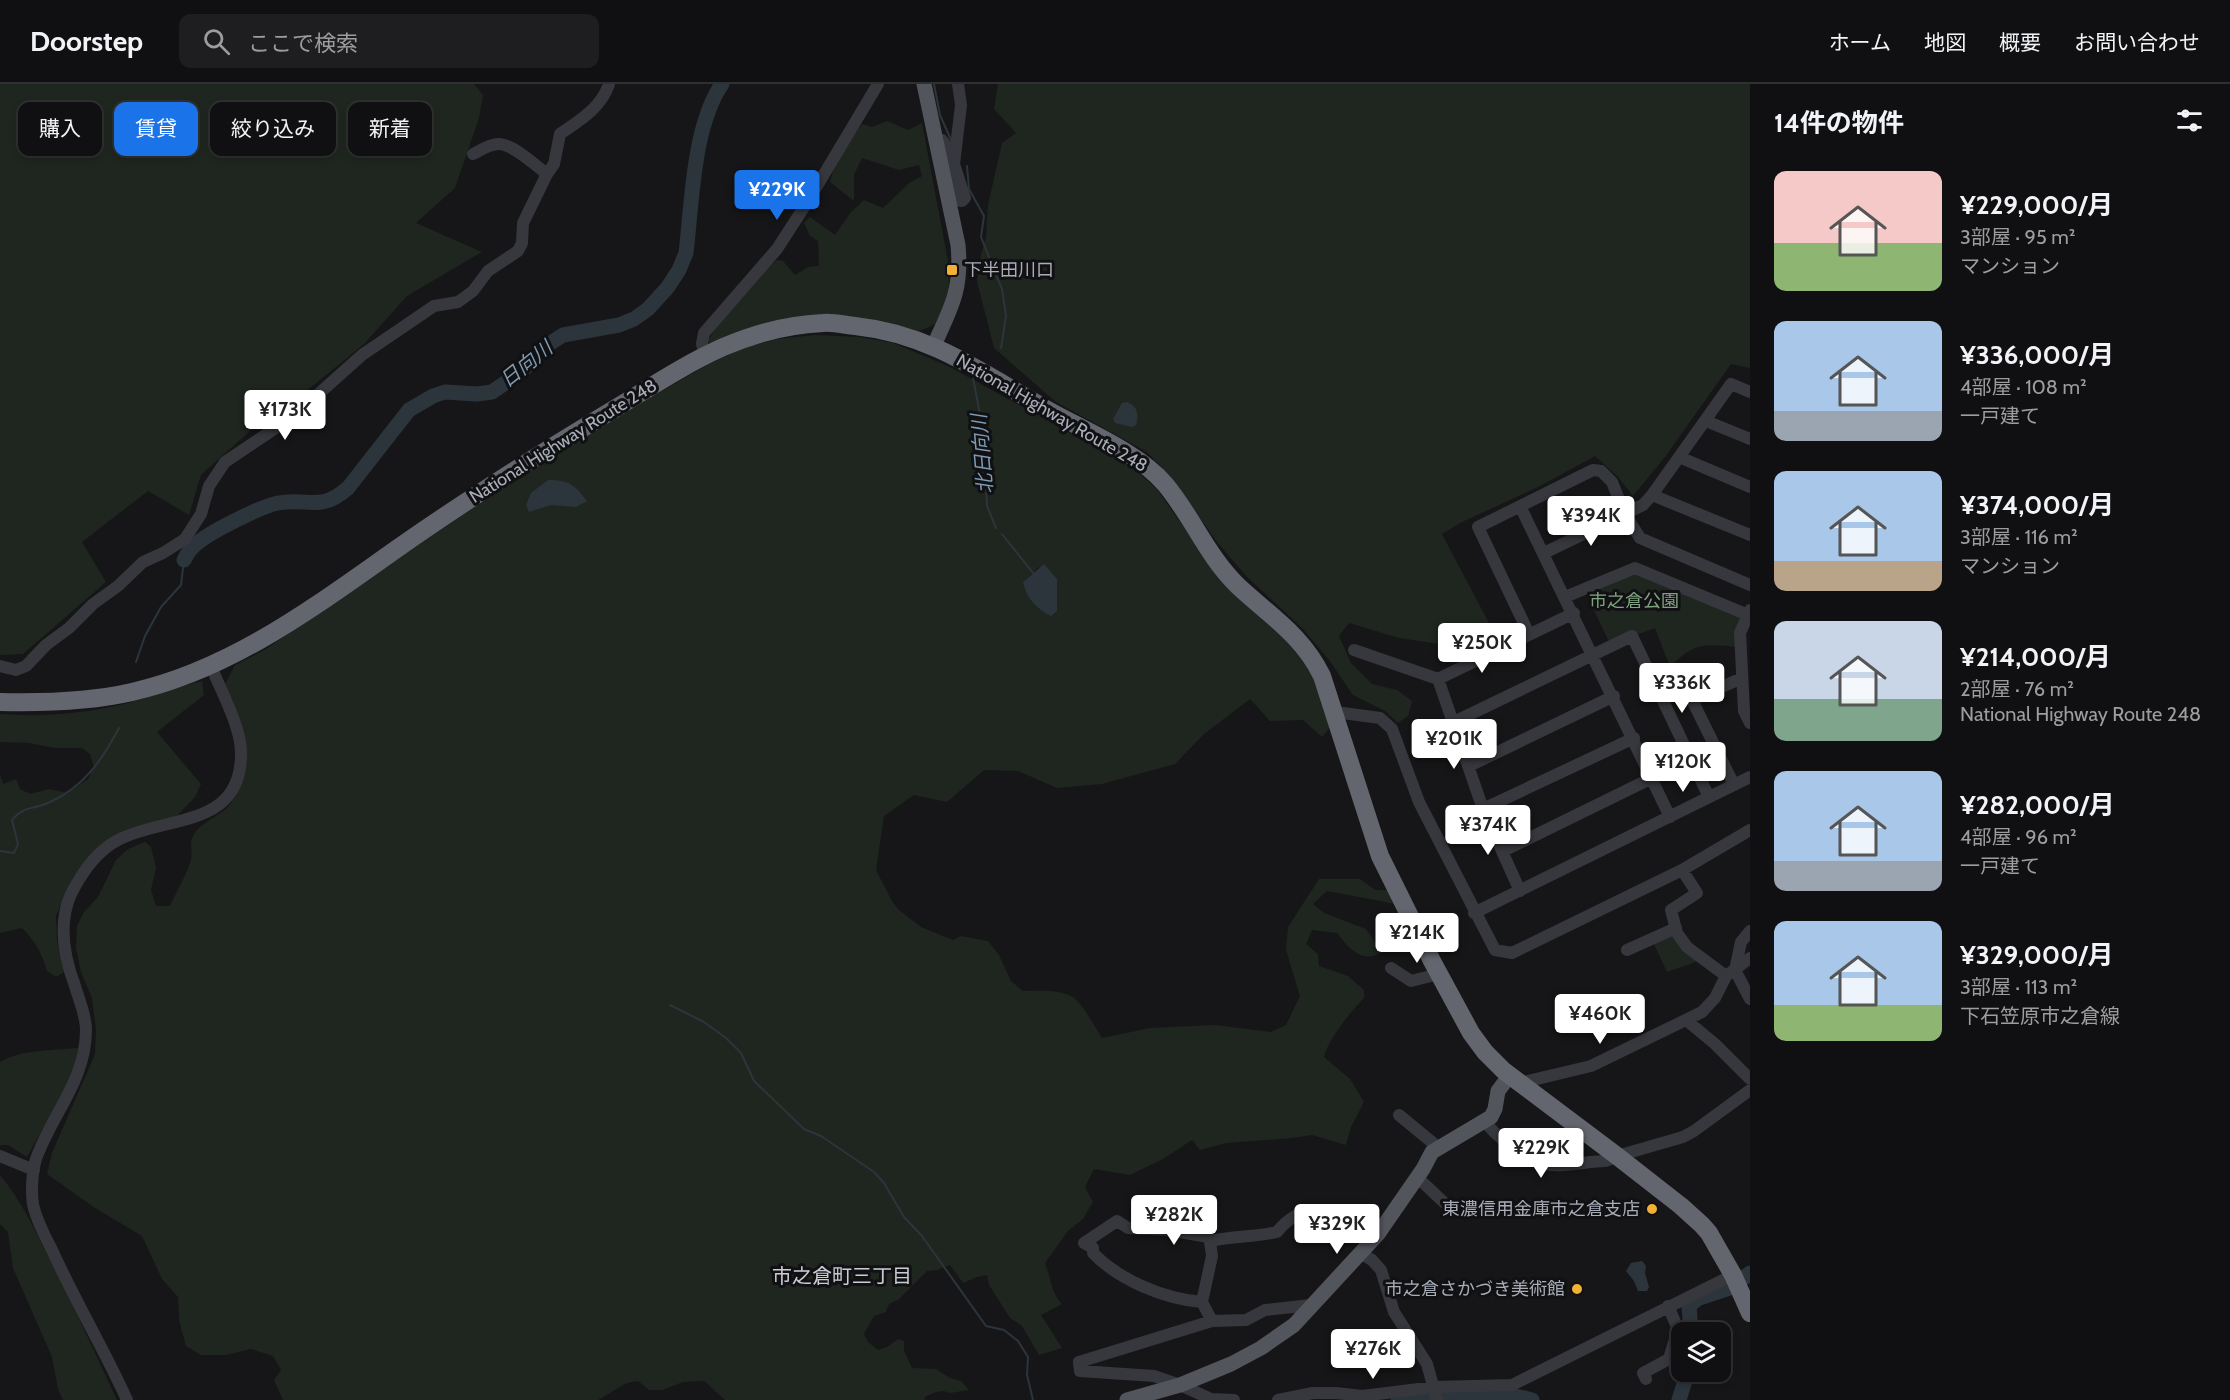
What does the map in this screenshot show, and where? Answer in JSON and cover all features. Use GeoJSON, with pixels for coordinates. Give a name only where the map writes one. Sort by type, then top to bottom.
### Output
{"type":"FeatureCollection","features":[{"type":"Feature","properties":{"kind":"highway","name":"National Highway Route 248"},"geometry":{"type":"LineString","coordinates":[[0,702],[40,703],[86,700],[167,682],[211,666],[278,631],[518,467],[705,354],[733,341],[770,330],[826,323],[873,328],[934,345],[1148,467],[1178,503],[1216,562],[1238,586],[1302,643],[1323,676],[1380,856],[1471,1033],[1485,1052],[1515,1079],[1617,1156],[1702,1225],[1733,1275],[1750,1313]]}},
{"type":"Feature","properties":{"kind":"main road"},"geometry":{"type":"LineString","coordinates":[[924,84],[958,245],[960,267],[958,288],[934,345]]}},
{"type":"Feature","properties":{"kind":"main road"},"geometry":{"type":"LineString","coordinates":[[1127,1400],[1180,1384],[1231,1364],[1262,1348],[1294,1325],[1362,1254],[1378,1234],[1432,1152],[1491,1117],[1498,1091],[1515,1079]]}},
{"type":"Feature","properties":{"kind":"street"},"geometry":{"type":"LineString","coordinates":[[0,666],[16,670],[26,666],[46,645],[69,628],[93,604],[118,586],[143,562],[185,539],[201,514],[209,486],[225,462],[295,416],[362,355],[434,306],[458,302],[473,291],[488,270],[518,251],[522,243],[523,223],[554,164],[560,134],[593,111],[603,99],[609,84]]}},
{"type":"Feature","properties":{"kind":"street"},"geometry":{"type":"LineString","coordinates":[[705,354],[702,344],[704,333],[777,249],[878,84]]}},
{"type":"Feature","properties":{"kind":"street"},"geometry":{"type":"LineString","coordinates":[[935,142],[942,140],[945,144],[956,201],[962,201],[965,198],[954,165],[961,105],[958,84]]}},
{"type":"Feature","properties":{"kind":"street"},"geometry":{"type":"LineString","coordinates":[[473,154],[489,145],[501,144],[511,148],[547,174]]}},
{"type":"Feature","properties":{"kind":"street"},"geometry":{"type":"LineString","coordinates":[[1544,553],[1643,505],[1731,384],[1750,392]]}},
{"type":"Feature","properties":{"kind":"street"},"geometry":{"type":"LineString","coordinates":[[1706,421],[1750,439]]}},
{"type":"Feature","properties":{"kind":"street"},"geometry":{"type":"LineString","coordinates":[[1679,457],[1750,487]]}},
{"type":"Feature","properties":{"kind":"street"},"geometry":{"type":"LineString","coordinates":[[1529,634],[1478,527],[1593,470],[1602,471],[1612,482],[1625,514],[1640,538],[1750,585]]}},
{"type":"Feature","properties":{"kind":"street"},"geometry":{"type":"LineString","coordinates":[[1652,495],[1750,535]]}},
{"type":"Feature","properties":{"kind":"street"},"geometry":{"type":"LineString","coordinates":[[1520,506],[1614,696],[1670,817]]}},
{"type":"Feature","properties":{"kind":"street"},"geometry":{"type":"LineString","coordinates":[[1565,597],[1635,568],[1749,612],[1740,633],[1744,711],[1750,723]]}},
{"type":"Feature","properties":{"kind":"street"},"geometry":{"type":"LineString","coordinates":[[1354,650],[1438,679],[1574,614]]}},
{"type":"Feature","properties":{"kind":"street"},"geometry":{"type":"LineString","coordinates":[[1454,722],[1632,636],[1709,797]]}},
{"type":"Feature","properties":{"kind":"street"},"geometry":{"type":"LineString","coordinates":[[127,1400],[66,1281],[38,1220],[33,1204],[34,1170],[44,1141],[84,1059],[86,1027],[69,970],[63,933],[70,896],[90,863],[116,841],[131,834],[207,814],[219,806],[236,781],[241,750],[237,730],[211,666]]}},
{"type":"Feature","properties":{"kind":"street"},"geometry":{"type":"LineString","coordinates":[[1734,785],[1692,700],[1742,678]]}},
{"type":"Feature","properties":{"kind":"street"},"geometry":{"type":"LineString","coordinates":[[1438,679],[1483,809],[1520,891]]}},
{"type":"Feature","properties":{"kind":"street"},"geometry":{"type":"LineString","coordinates":[[1469,766],[1614,696]]}},
{"type":"Feature","properties":{"kind":"street"},"geometry":{"type":"LineString","coordinates":[[1335,712],[1380,718],[1392,729],[1419,802],[1495,950],[1512,953],[1632,892],[1682,870],[1750,830]]}},
{"type":"Feature","properties":{"kind":"street"},"geometry":{"type":"LineString","coordinates":[[1483,809],[1634,738]]}},
{"type":"Feature","properties":{"kind":"street"},"geometry":{"type":"LineString","coordinates":[[1474,913],[1750,777]]}},
{"type":"Feature","properties":{"kind":"street"},"geometry":{"type":"LineString","coordinates":[[1503,851],[1652,778]]}},
{"type":"Feature","properties":{"kind":"street"},"geometry":{"type":"LineString","coordinates":[[1682,870],[1697,893],[1671,910],[1677,933],[1687,946],[1730,973],[1750,999]]}},
{"type":"Feature","properties":{"kind":"street"},"geometry":{"type":"LineString","coordinates":[[1627,950],[1676,928]]}},
{"type":"Feature","properties":{"kind":"street"},"geometry":{"type":"LineString","coordinates":[[1515,1079],[1591,1066],[1702,1012],[1715,998],[1730,973],[1741,942],[1750,931]]}},
{"type":"Feature","properties":{"kind":"street"},"geometry":{"type":"LineString","coordinates":[[1730,973],[1750,958]]}},
{"type":"Feature","properties":{"kind":"street"},"geometry":{"type":"LineString","coordinates":[[1391,968],[1412,981],[1439,974]]}},
{"type":"Feature","properties":{"kind":"street"},"geometry":{"type":"LineString","coordinates":[[1686,1020],[1715,1044],[1750,1079]]}},
{"type":"Feature","properties":{"kind":"street"},"geometry":{"type":"LineString","coordinates":[[1485,1122],[1501,1140],[1541,1164],[1570,1165],[1610,1161],[1617,1156],[1683,1137],[1750,1090]]}},
{"type":"Feature","properties":{"kind":"street"},"geometry":{"type":"LineString","coordinates":[[1399,1115],[1439,1148]]}},
{"type":"Feature","properties":{"kind":"street"},"geometry":{"type":"LineString","coordinates":[[0,1156],[34,1170]]}},
{"type":"Feature","properties":{"kind":"street"},"geometry":{"type":"LineString","coordinates":[[1417,1177],[1453,1211]]}},
{"type":"Feature","properties":{"kind":"street"},"geometry":{"type":"LineString","coordinates":[[1210,1241],[1234,1236],[1258,1237],[1277,1232],[1288,1219],[1304,1211],[1321,1211],[1339,1216],[1378,1234]]}},
{"type":"Feature","properties":{"kind":"street"},"geometry":{"type":"LineString","coordinates":[[1202,1302],[1185,1301],[1148,1288],[1105,1266],[1093,1253],[1093,1248],[1084,1243],[1117,1221],[1128,1228],[1169,1230],[1208,1237],[1212,1256],[1202,1302],[1212,1322]]}},
{"type":"Feature","properties":{"kind":"street"},"geometry":{"type":"LineString","coordinates":[[1362,1254],[1372,1260],[1381,1270],[1394,1312],[1427,1364],[1436,1394]]}},
{"type":"Feature","properties":{"kind":"street"},"geometry":{"type":"LineString","coordinates":[[1278,1400],[1313,1393],[1362,1396],[1436,1394],[1512,1384],[1733,1275]]}},
{"type":"Feature","properties":{"kind":"street"},"geometry":{"type":"LineString","coordinates":[[1233,1400],[1211,1399],[1180,1384],[1154,1376],[1080,1371],[1079,1362],[1212,1322],[1246,1320],[1265,1310],[1311,1305]]}},
{"type":"Feature","properties":{"kind":"street"},"geometry":{"type":"LineString","coordinates":[[1646,1379],[1643,1373],[1668,1359],[1678,1329],[1668,1306]]}},
{"type":"Feature","properties":{"kind":"green space"},"geometry":{"type":"Polygon","coordinates":[[[0,84],[474,84],[483,95],[479,118],[455,188],[416,223],[482,252],[407,296],[364,344],[293,402],[251,430],[201,475],[189,515],[148,491],[82,542],[106,582],[23,654],[0,655],[0,84]]]}},
{"type":"Feature","properties":{"kind":"green space"},"geometry":{"type":"Polygon","coordinates":[[[998,84],[1750,84],[1750,368],[1731,364],[1665,457],[1633,496],[1618,477],[1595,456],[1442,534],[1490,625],[1440,644],[1399,638],[1349,623],[1339,636],[1351,663],[1372,684],[1397,690],[1412,701],[1408,716],[1398,723],[1385,711],[1353,695],[1329,660],[1303,629],[1246,576],[1217,542],[1169,475],[1147,452],[1056,402],[994,348],[977,282],[986,237],[988,205],[1002,143],[1016,133],[994,109],[998,84]]]}},
{"type":"Feature","properties":{"kind":"green space"},"geometry":{"type":"Polygon","coordinates":[[[887,121],[908,130],[922,123],[948,261],[949,290],[936,324],[917,332],[872,323],[711,343],[708,341],[738,297],[777,260],[783,261],[795,275],[808,267],[819,266],[818,241],[810,236],[804,223],[810,217],[835,235],[851,212],[864,200],[883,208],[909,183],[922,176],[919,165],[899,170],[862,158],[854,175],[854,201],[830,182],[839,158],[862,124],[872,127],[887,121]]]}},
{"type":"Feature","properties":{"kind":"green space"},"geometry":{"type":"Polygon","coordinates":[[[815,335],[860,337],[893,343],[948,366],[1132,467],[1156,488],[1223,583],[1292,646],[1313,677],[1331,726],[1322,737],[1303,720],[1270,721],[1250,699],[1203,735],[1175,764],[1102,784],[1057,788],[1018,771],[984,770],[947,802],[914,795],[884,816],[876,870],[899,910],[921,927],[953,940],[961,936],[988,941],[999,955],[1011,981],[1023,991],[1054,991],[1071,996],[1084,1009],[1102,1038],[1150,1028],[1215,1025],[1271,1032],[1286,1025],[1300,996],[1286,950],[1288,927],[1319,879],[1360,879],[1375,890],[1389,890],[1396,904],[1327,891],[1313,904],[1324,913],[1366,929],[1382,952],[1375,955],[1362,955],[1351,949],[1337,933],[1312,930],[1306,944],[1318,954],[1319,966],[1348,976],[1364,990],[1364,998],[1335,1034],[1324,1057],[1350,1079],[1364,1102],[1351,1127],[1346,1145],[1312,1135],[1226,1143],[1200,1150],[1192,1140],[1163,1159],[1130,1175],[1094,1169],[1085,1187],[1093,1202],[1083,1219],[1068,1231],[1045,1263],[1053,1290],[1062,1304],[1041,1315],[1062,1348],[1039,1355],[1022,1326],[1010,1318],[989,1285],[987,1275],[963,1283],[950,1265],[927,1271],[898,1300],[889,1304],[886,1312],[874,1316],[864,1334],[868,1342],[878,1350],[898,1339],[904,1341],[904,1351],[912,1368],[936,1369],[950,1378],[961,1381],[969,1390],[938,1392],[925,1397],[924,1400],[725,1400],[704,1381],[683,1382],[662,1390],[649,1390],[638,1381],[627,1383],[598,1400],[283,1400],[274,1380],[281,1370],[273,1356],[251,1349],[226,1355],[201,1355],[186,1346],[179,1320],[178,1297],[162,1279],[142,1236],[95,1208],[47,1174],[52,1153],[95,1054],[96,1030],[92,998],[81,972],[76,948],[77,926],[84,912],[98,897],[116,860],[128,849],[145,842],[151,847],[156,868],[151,890],[156,906],[170,906],[185,876],[191,855],[191,841],[195,833],[228,807],[240,788],[245,773],[246,758],[242,729],[225,684],[235,665],[266,649],[455,520],[591,432],[707,365],[743,348],[777,339],[815,335]],[[1039,567],[1023,582],[1057,611],[1057,579],[1039,567]]]}},
{"type":"Feature","properties":{"kind":"green space","name":"市之倉公園"},"geometry":{"type":"Polygon","coordinates":[[[1635,568],[1748,615],[1740,647],[1709,645],[1695,648],[1670,667],[1655,628],[1609,642],[1584,589],[1635,568]]]}},
{"type":"Feature","properties":{"kind":"green space"},"geometry":{"type":"Polygon","coordinates":[[[202,681],[204,695],[157,732],[201,784],[195,797],[177,816],[84,862],[72,879],[56,916],[57,941],[64,972],[56,977],[47,971],[37,948],[22,928],[0,933],[0,774],[3,784],[16,779],[20,789],[30,794],[49,789],[68,793],[88,779],[94,767],[90,754],[82,748],[55,748],[29,743],[0,742],[0,714],[44,715],[102,709],[202,681]]]}},
{"type":"Feature","properties":{"kind":"green space"},"geometry":{"type":"Polygon","coordinates":[[[1674,932],[1701,960],[1667,972],[1653,942],[1674,932]]]}},
{"type":"Feature","properties":{"kind":"green space"},"geometry":{"type":"Polygon","coordinates":[[[78,1048],[76,1060],[65,1088],[27,1157],[8,1145],[0,1145],[0,1062],[27,1053],[78,1048]]]}},
{"type":"Feature","properties":{"kind":"green space"},"geometry":{"type":"Polygon","coordinates":[[[0,1175],[20,1203],[37,1233],[117,1400],[63,1400],[58,1389],[52,1357],[13,1268],[8,1232],[0,1224],[0,1175]]]}},
{"type":"Feature","properties":{"kind":"shaded area"},"geometry":{"type":"Polygon","coordinates":[[[1127,402],[1137,411],[1136,425],[1132,427],[1115,423],[1113,419],[1122,403],[1127,402]]]}},
{"type":"Feature","properties":{"kind":"shaded area"},"geometry":{"type":"Polygon","coordinates":[[[548,480],[570,484],[587,501],[576,507],[551,505],[529,512],[526,505],[531,493],[548,480]]]}},
{"type":"Feature","properties":{"kind":"shaded area"},"geometry":{"type":"Polygon","coordinates":[[[1044,564],[1057,579],[1057,611],[1051,616],[1033,602],[1023,582],[1044,564]]]}},
{"type":"Feature","properties":{"kind":"shaded area"},"geometry":{"type":"Polygon","coordinates":[[[1642,1261],[1646,1266],[1645,1273],[1649,1287],[1647,1291],[1638,1291],[1626,1271],[1631,1263],[1642,1261]]]}},
{"type":"Feature","properties":{"kind":"waterway","name":"日向川"},"geometry":{"type":"LineString","coordinates":[[184,560],[198,542],[259,510],[278,503],[313,503],[338,496],[348,488],[409,410],[433,396],[445,392],[477,394],[492,392],[521,372],[549,344],[563,335],[619,325],[634,319],[648,309],[668,287],[686,253],[699,143],[712,101],[722,84]]}},
{"type":"Feature","properties":{"kind":"waterway","name":"北日向川"},"geometry":{"type":"LineString","coordinates":[[934,84],[940,115],[951,140]]}},
{"type":"Feature","properties":{"kind":"waterway","name":"北日向川"},"geometry":{"type":"LineString","coordinates":[[967,166],[969,189],[984,216],[981,237],[1002,289],[1006,316],[1001,348]]}},
{"type":"Feature","properties":{"kind":"waterway","name":"北日向川"},"geometry":{"type":"LineString","coordinates":[[973,378],[983,430],[987,506],[996,528]]}},
{"type":"Feature","properties":{"kind":"waterway","name":"北日向川"},"geometry":{"type":"LineString","coordinates":[[1002,534],[1033,573]]}},
{"type":"Feature","properties":{"kind":"waterway"},"geometry":{"type":"LineString","coordinates":[[136,662],[145,636],[161,607],[181,585],[184,560]]}},
{"type":"Feature","properties":{"kind":"waterway"},"geometry":{"type":"LineString","coordinates":[[0,851],[14,853],[18,844],[12,820],[16,815],[50,802],[73,789],[99,762],[119,728]]}},
{"type":"Feature","properties":{"kind":"waterway"},"geometry":{"type":"LineString","coordinates":[[670,1005],[704,1022],[726,1038],[741,1053],[754,1081],[804,1129],[821,1136],[874,1172],[884,1183],[904,1217],[922,1236],[986,1326],[1004,1330],[1018,1341],[1028,1357],[1027,1375],[1033,1400]]}},
{"type":"Feature","properties":{"kind":"waterway"},"geometry":{"type":"LineString","coordinates":[[1690,1322],[1689,1306],[1697,1299],[1730,1288],[1750,1273]]}},
{"type":"Feature","properties":{"kind":"waterway"},"geometry":{"type":"LineString","coordinates":[[1679,1400],[1685,1382]]}},
{"type":"Feature","properties":{"kind":"waterway"},"geometry":{"type":"LineString","coordinates":[[1398,1400],[1482,1393],[1532,1400]]}},
{"type":"Feature","properties":{"kind":"place","name":"下半田川口"},"geometry":{"type":"Point","coordinates":[952,270]}},
{"type":"Feature","properties":{"kind":"place","name":"東濃信用金庫市之倉支店"},"geometry":{"type":"Point","coordinates":[1652,1209]}},
{"type":"Feature","properties":{"kind":"place","name":"市之倉さかづき美術館"},"geometry":{"type":"Point","coordinates":[1577,1289]}},
{"type":"Feature","properties":{"kind":"district","name":"市之倉町三丁目"},"geometry":{"type":"Point","coordinates":[842,1276]}}]}
